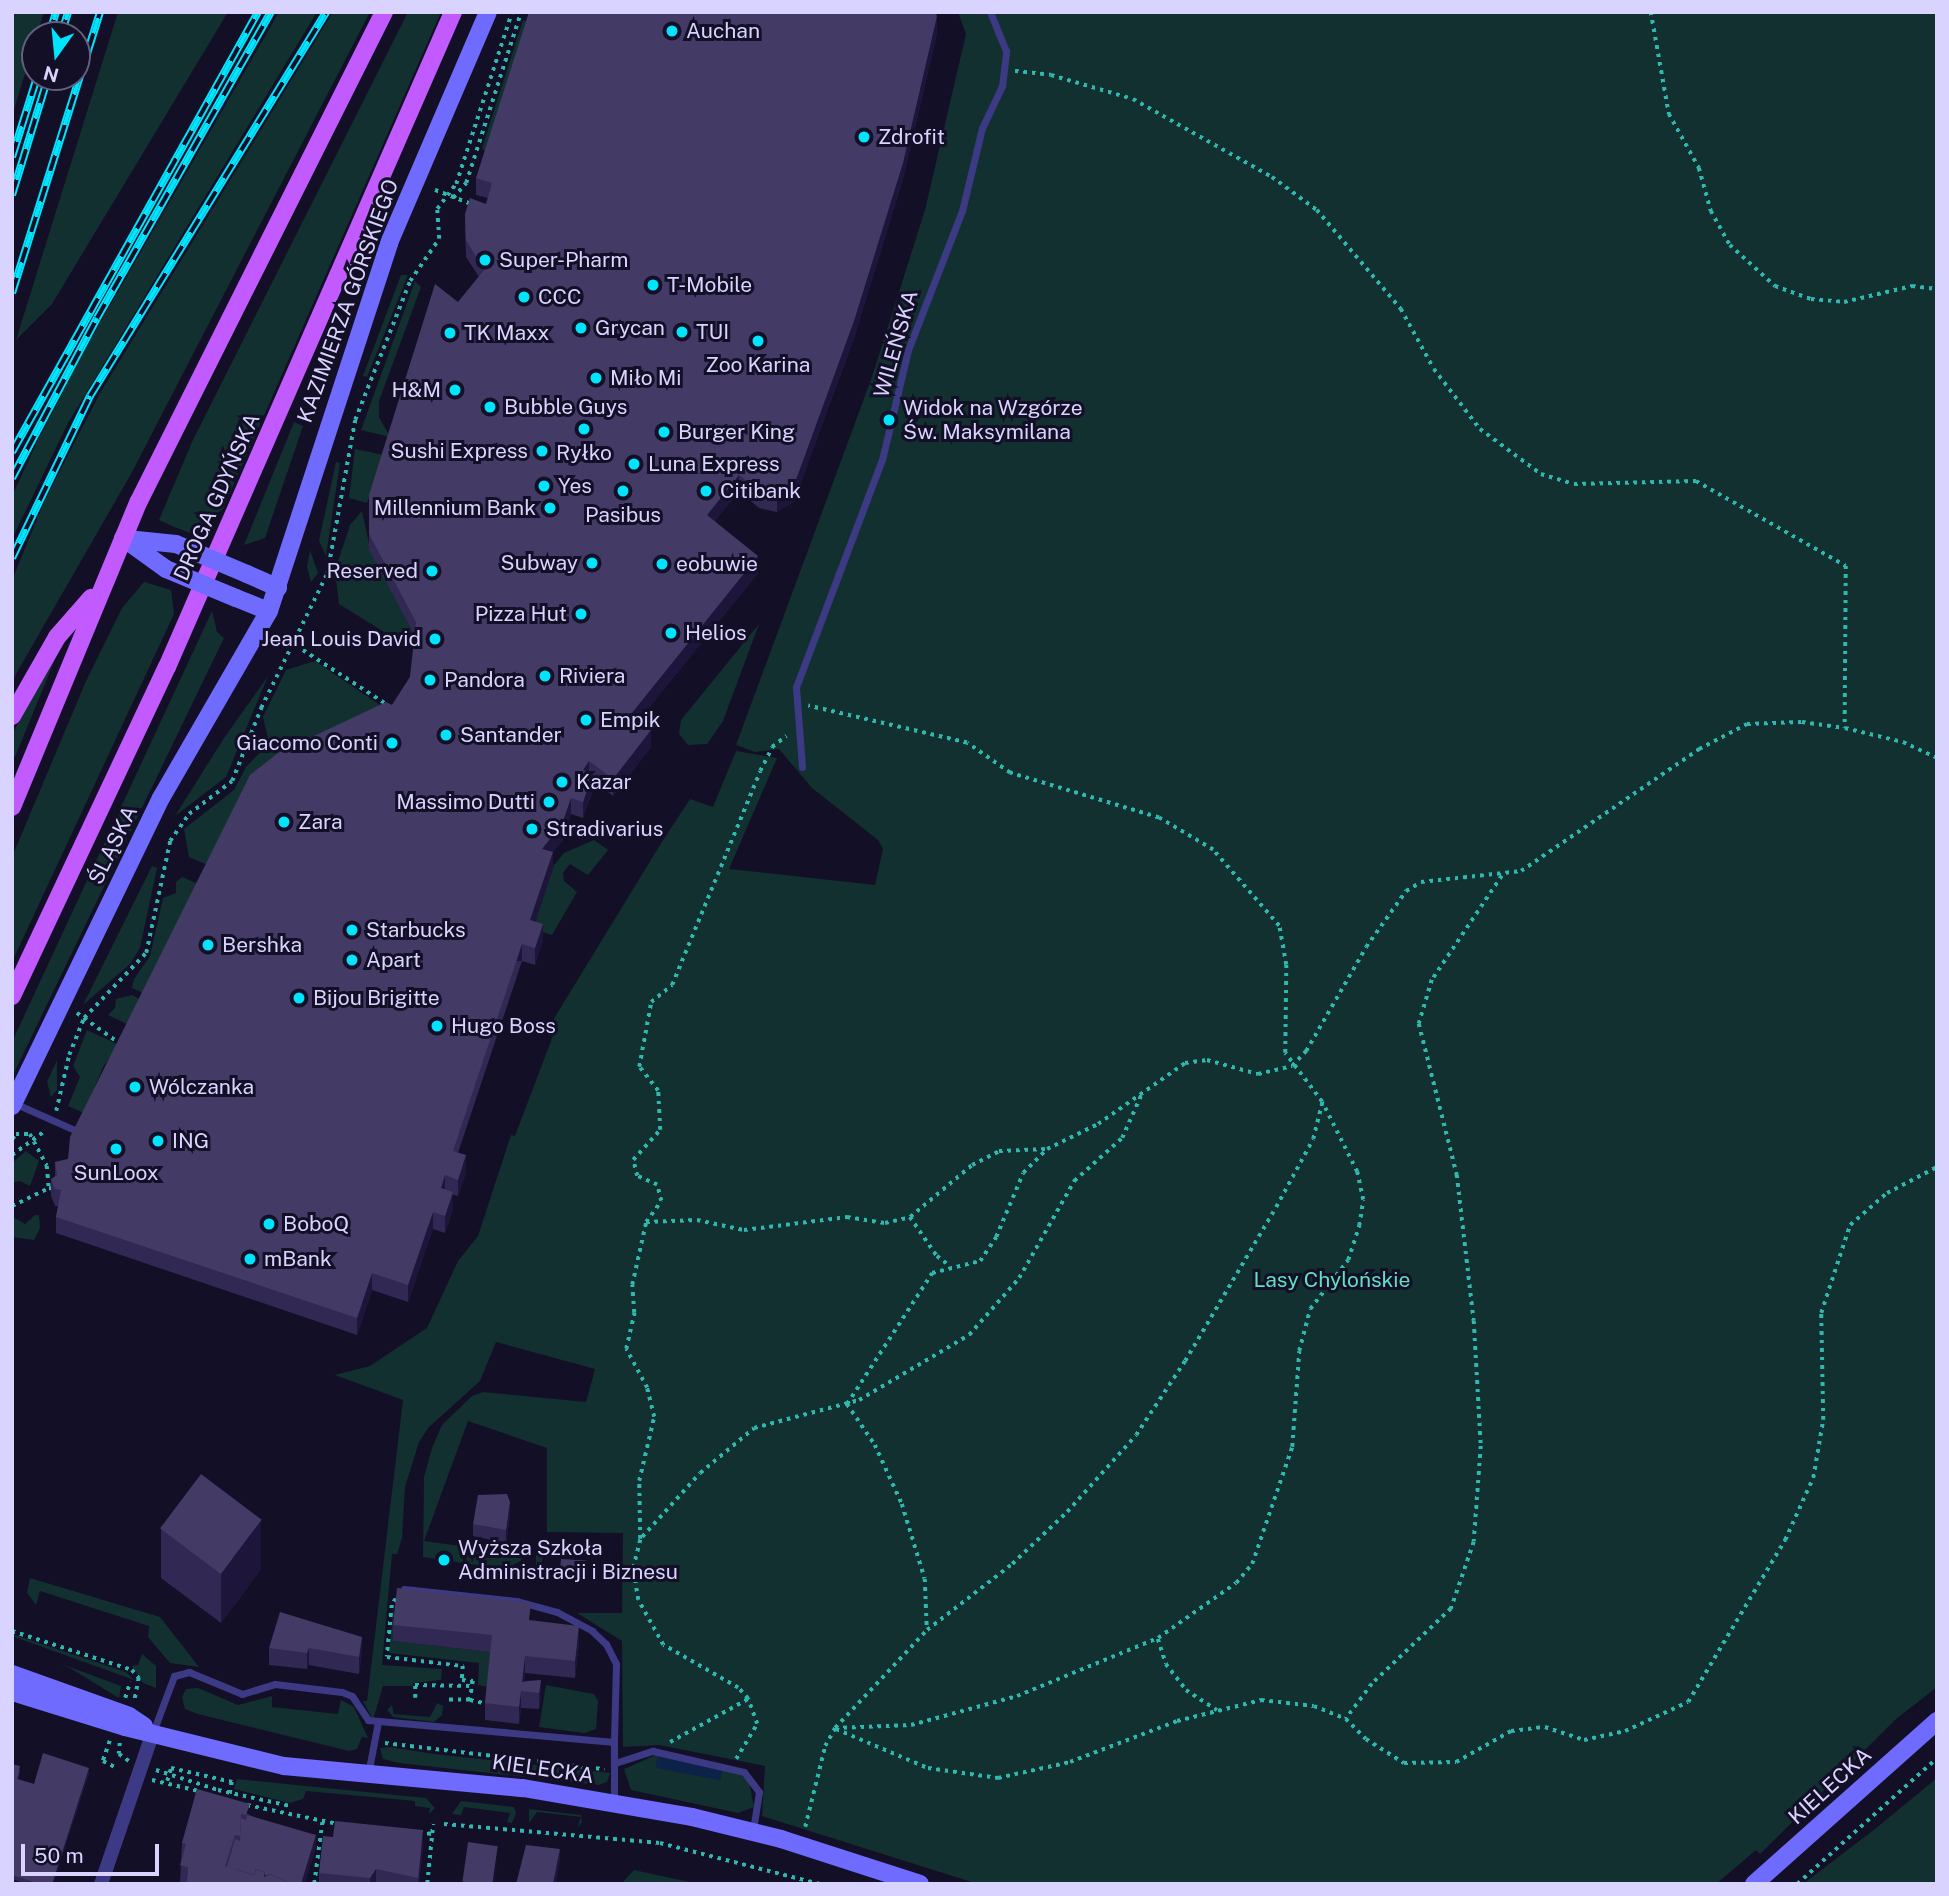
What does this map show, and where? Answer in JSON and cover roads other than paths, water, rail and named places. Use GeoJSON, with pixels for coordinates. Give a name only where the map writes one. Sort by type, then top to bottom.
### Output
{"type":"FeatureCollection","features":[{"type":"Feature","properties":{"kind":"main road"},"geometry":{"type":"LineString","coordinates":[[12,807],[100,587],[384,12]]}},
{"type":"Feature","properties":{"kind":"main road","name":"DROGA GDYŃSKA"},"geometry":{"type":"LineString","coordinates":[[12,996],[167,667],[453,12]]}},
{"type":"Feature","properties":{"kind":"main road"},"geometry":{"type":"LineString","coordinates":[[12,716],[57,637],[100,587]]}},
{"type":"Feature","properties":{"kind":"street","name":"KAZIMIERZA GÓRSKIEGO"},"geometry":{"type":"LineString","coordinates":[[269,611],[333,405],[389,243],[488,12]]}},
{"type":"Feature","properties":{"kind":"street"},"geometry":{"type":"LineString","coordinates":[[123,538],[176,544],[278,588]]}},
{"type":"Feature","properties":{"kind":"street"},"geometry":{"type":"LineString","coordinates":[[123,538],[166,569],[269,611]]}},
{"type":"Feature","properties":{"kind":"street","name":"ŚLĄSKA"},"geometry":{"type":"LineString","coordinates":[[13,1105],[161,798],[269,611]]}},
{"type":"Feature","properties":{"kind":"street","name":"KIELECKA"},"geometry":{"type":"LineString","coordinates":[[12,1674],[129,1716],[153,1732]]}},
{"type":"Feature","properties":{"kind":"street","name":"KIELECKA"},"geometry":{"type":"LineString","coordinates":[[12,1692],[258,1761],[523,1788],[614,1803],[753,1832],[920,1884]]}},
{"type":"Feature","properties":{"kind":"street","name":"KIELECKA"},"geometry":{"type":"LineString","coordinates":[[1754,1884],[1937,1721]]}},
{"type":"Feature","properties":{"kind":"street"},"geometry":{"type":"LineString","coordinates":[[101,1884],[153,1732]]}},
{"type":"Feature","properties":{"kind":"lane","name":"WILEŃSKA"},"geometry":{"type":"LineString","coordinates":[[802,767],[796,687],[882,460],[908,350],[962,211],[982,128],[1006,69],[1002,36],[990,12]]}},
{"type":"Feature","properties":{"kind":"lane"},"geometry":{"type":"LineString","coordinates":[[13,1105],[80,1133]]}},
{"type":"Feature","properties":{"kind":"lane"},"geometry":{"type":"LineString","coordinates":[[404,1588],[517,1601],[557,1612],[592,1631],[606,1644],[616,1664],[614,1803]]}},
{"type":"Feature","properties":{"kind":"lane"},"geometry":{"type":"LineString","coordinates":[[153,1732],[174,1676],[189,1672],[242,1694],[275,1684],[342,1692],[352,1696],[368,1720],[614,1742]]}},
{"type":"Feature","properties":{"kind":"lane"},"geometry":{"type":"LineString","coordinates":[[368,1774],[377,1721]]}},
{"type":"Feature","properties":{"kind":"lane"},"geometry":{"type":"LineString","coordinates":[[615,1767],[653,1751],[730,1766],[754,1780],[759,1791],[753,1832]]}},
{"type":"Feature","properties":{"kind":"water"},"geometry":{"type":"Polygon","coordinates":[[[658,1755],[723,1768],[720,1780],[656,1768],[658,1755]]]}},
{"type":"Feature","properties":{"kind":"railway"},"geometry":{"type":"LineString","coordinates":[[53,21],[56,12]]}},
{"type":"Feature","properties":{"kind":"railway"},"geometry":{"type":"LineString","coordinates":[[65,21],[68,12]]}},
{"type":"Feature","properties":{"kind":"railway"},"geometry":{"type":"LineString","coordinates":[[12,293],[100,12]]}},
{"type":"Feature","properties":{"kind":"railway"},"geometry":{"type":"LineString","coordinates":[[12,452],[258,12]]}},
{"type":"Feature","properties":{"kind":"railway"},"geometry":{"type":"LineString","coordinates":[[12,478],[97,318],[271,12]]}},
{"type":"Feature","properties":{"kind":"railway"},"geometry":{"type":"LineString","coordinates":[[12,558],[90,396],[326,12]]}},
{"type":"Feature","properties":{"kind":"railway"},"geometry":{"type":"LineString","coordinates":[[12,157],[33,91]]}},
{"type":"Feature","properties":{"kind":"railway"},"geometry":{"type":"LineString","coordinates":[[12,195],[44,91]]}},
{"type":"Feature","properties":{"kind":"place","name":"Auchan"},"geometry":{"type":"Point","coordinates":[672,31]}},
{"type":"Feature","properties":{"kind":"place","name":"Zdrofit"},"geometry":{"type":"Point","coordinates":[864,137]}},
{"type":"Feature","properties":{"kind":"place","name":"Super-Pharm"},"geometry":{"type":"Point","coordinates":[485,260]}},
{"type":"Feature","properties":{"kind":"place","name":"T-Mobile"},"geometry":{"type":"Point","coordinates":[653,285]}},
{"type":"Feature","properties":{"kind":"place","name":"CCC"},"geometry":{"type":"Point","coordinates":[524,297]}},
{"type":"Feature","properties":{"kind":"place","name":"Grycan"},"geometry":{"type":"Point","coordinates":[581,328]}},
{"type":"Feature","properties":{"kind":"place","name":"TUI"},"geometry":{"type":"Point","coordinates":[682,332]}},
{"type":"Feature","properties":{"kind":"place","name":"TK Maxx"},"geometry":{"type":"Point","coordinates":[450,333]}},
{"type":"Feature","properties":{"kind":"place","name":"Zoo Karina"},"geometry":{"type":"Point","coordinates":[758,341]}},
{"type":"Feature","properties":{"kind":"place","name":"Miło Mi"},"geometry":{"type":"Point","coordinates":[596,378]}},
{"type":"Feature","properties":{"kind":"place","name":"H&M"},"geometry":{"type":"Point","coordinates":[455,390]}},
{"type":"Feature","properties":{"kind":"place","name":"Bubble Guys"},"geometry":{"type":"Point","coordinates":[490,407]}},
{"type":"Feature","properties":{"kind":"place","name":"Widok na Wzgórze Św. Maksymilana"},"geometry":{"type":"Point","coordinates":[889,420]}},
{"type":"Feature","properties":{"kind":"place","name":"Ryłko"},"geometry":{"type":"Point","coordinates":[584,429]}},
{"type":"Feature","properties":{"kind":"place","name":"Burger King"},"geometry":{"type":"Point","coordinates":[664,432]}},
{"type":"Feature","properties":{"kind":"place","name":"Sushi Express"},"geometry":{"type":"Point","coordinates":[542,451]}},
{"type":"Feature","properties":{"kind":"place","name":"Luna Express"},"geometry":{"type":"Point","coordinates":[634,464]}},
{"type":"Feature","properties":{"kind":"place","name":"Yes"},"geometry":{"type":"Point","coordinates":[544,486]}},
{"type":"Feature","properties":{"kind":"place","name":"Pasibus"},"geometry":{"type":"Point","coordinates":[623,491]}},
{"type":"Feature","properties":{"kind":"place","name":"Citibank"},"geometry":{"type":"Point","coordinates":[706,491]}},
{"type":"Feature","properties":{"kind":"place","name":"Millennium Bank"},"geometry":{"type":"Point","coordinates":[550,508]}},
{"type":"Feature","properties":{"kind":"place","name":"Subway"},"geometry":{"type":"Point","coordinates":[592,563]}},
{"type":"Feature","properties":{"kind":"place","name":"eobuwie"},"geometry":{"type":"Point","coordinates":[662,564]}},
{"type":"Feature","properties":{"kind":"place","name":"Reserved"},"geometry":{"type":"Point","coordinates":[432,571]}},
{"type":"Feature","properties":{"kind":"place","name":"Pizza Hut"},"geometry":{"type":"Point","coordinates":[581,614]}},
{"type":"Feature","properties":{"kind":"place","name":"Helios"},"geometry":{"type":"Point","coordinates":[671,633]}},
{"type":"Feature","properties":{"kind":"place","name":"Jean Louis David"},"geometry":{"type":"Point","coordinates":[435,639]}},
{"type":"Feature","properties":{"kind":"place","name":"Riviera"},"geometry":{"type":"Point","coordinates":[545,676]}},
{"type":"Feature","properties":{"kind":"place","name":"Pandora"},"geometry":{"type":"Point","coordinates":[430,680]}},
{"type":"Feature","properties":{"kind":"place","name":"Empik"},"geometry":{"type":"Point","coordinates":[586,720]}},
{"type":"Feature","properties":{"kind":"place","name":"Santander"},"geometry":{"type":"Point","coordinates":[446,735]}},
{"type":"Feature","properties":{"kind":"place","name":"Giacomo Conti"},"geometry":{"type":"Point","coordinates":[392,743]}},
{"type":"Feature","properties":{"kind":"place","name":"Kazar"},"geometry":{"type":"Point","coordinates":[562,782]}},
{"type":"Feature","properties":{"kind":"place","name":"Massimo Dutti"},"geometry":{"type":"Point","coordinates":[549,802]}},
{"type":"Feature","properties":{"kind":"place","name":"Zara"},"geometry":{"type":"Point","coordinates":[284,822]}},
{"type":"Feature","properties":{"kind":"place","name":"Stradivarius"},"geometry":{"type":"Point","coordinates":[532,829]}},
{"type":"Feature","properties":{"kind":"place","name":"Starbucks"},"geometry":{"type":"Point","coordinates":[352,930]}},
{"type":"Feature","properties":{"kind":"place","name":"Bershka"},"geometry":{"type":"Point","coordinates":[208,945]}},
{"type":"Feature","properties":{"kind":"place","name":"Apart"},"geometry":{"type":"Point","coordinates":[352,960]}},
{"type":"Feature","properties":{"kind":"place","name":"Bijou Brigitte"},"geometry":{"type":"Point","coordinates":[299,998]}},
{"type":"Feature","properties":{"kind":"place","name":"Hugo Boss"},"geometry":{"type":"Point","coordinates":[437,1026]}},
{"type":"Feature","properties":{"kind":"place","name":"Wólczanka"},"geometry":{"type":"Point","coordinates":[135,1087]}},
{"type":"Feature","properties":{"kind":"place","name":"ING"},"geometry":{"type":"Point","coordinates":[158,1141]}},
{"type":"Feature","properties":{"kind":"place","name":"SunLoox"},"geometry":{"type":"Point","coordinates":[116,1149]}},
{"type":"Feature","properties":{"kind":"place","name":"BoboQ"},"geometry":{"type":"Point","coordinates":[269,1224]}},
{"type":"Feature","properties":{"kind":"place","name":"mBank"},"geometry":{"type":"Point","coordinates":[250,1259]}},
{"type":"Feature","properties":{"kind":"place","name":"Wyższa Szkoła Administracji i Biznesu"},"geometry":{"type":"Point","coordinates":[444,1560]}},
{"type":"Feature","properties":{"kind":"park label","name":"Lasy Chylońskie"},"geometry":{"type":"Point","coordinates":[1332,1280]}}]}
